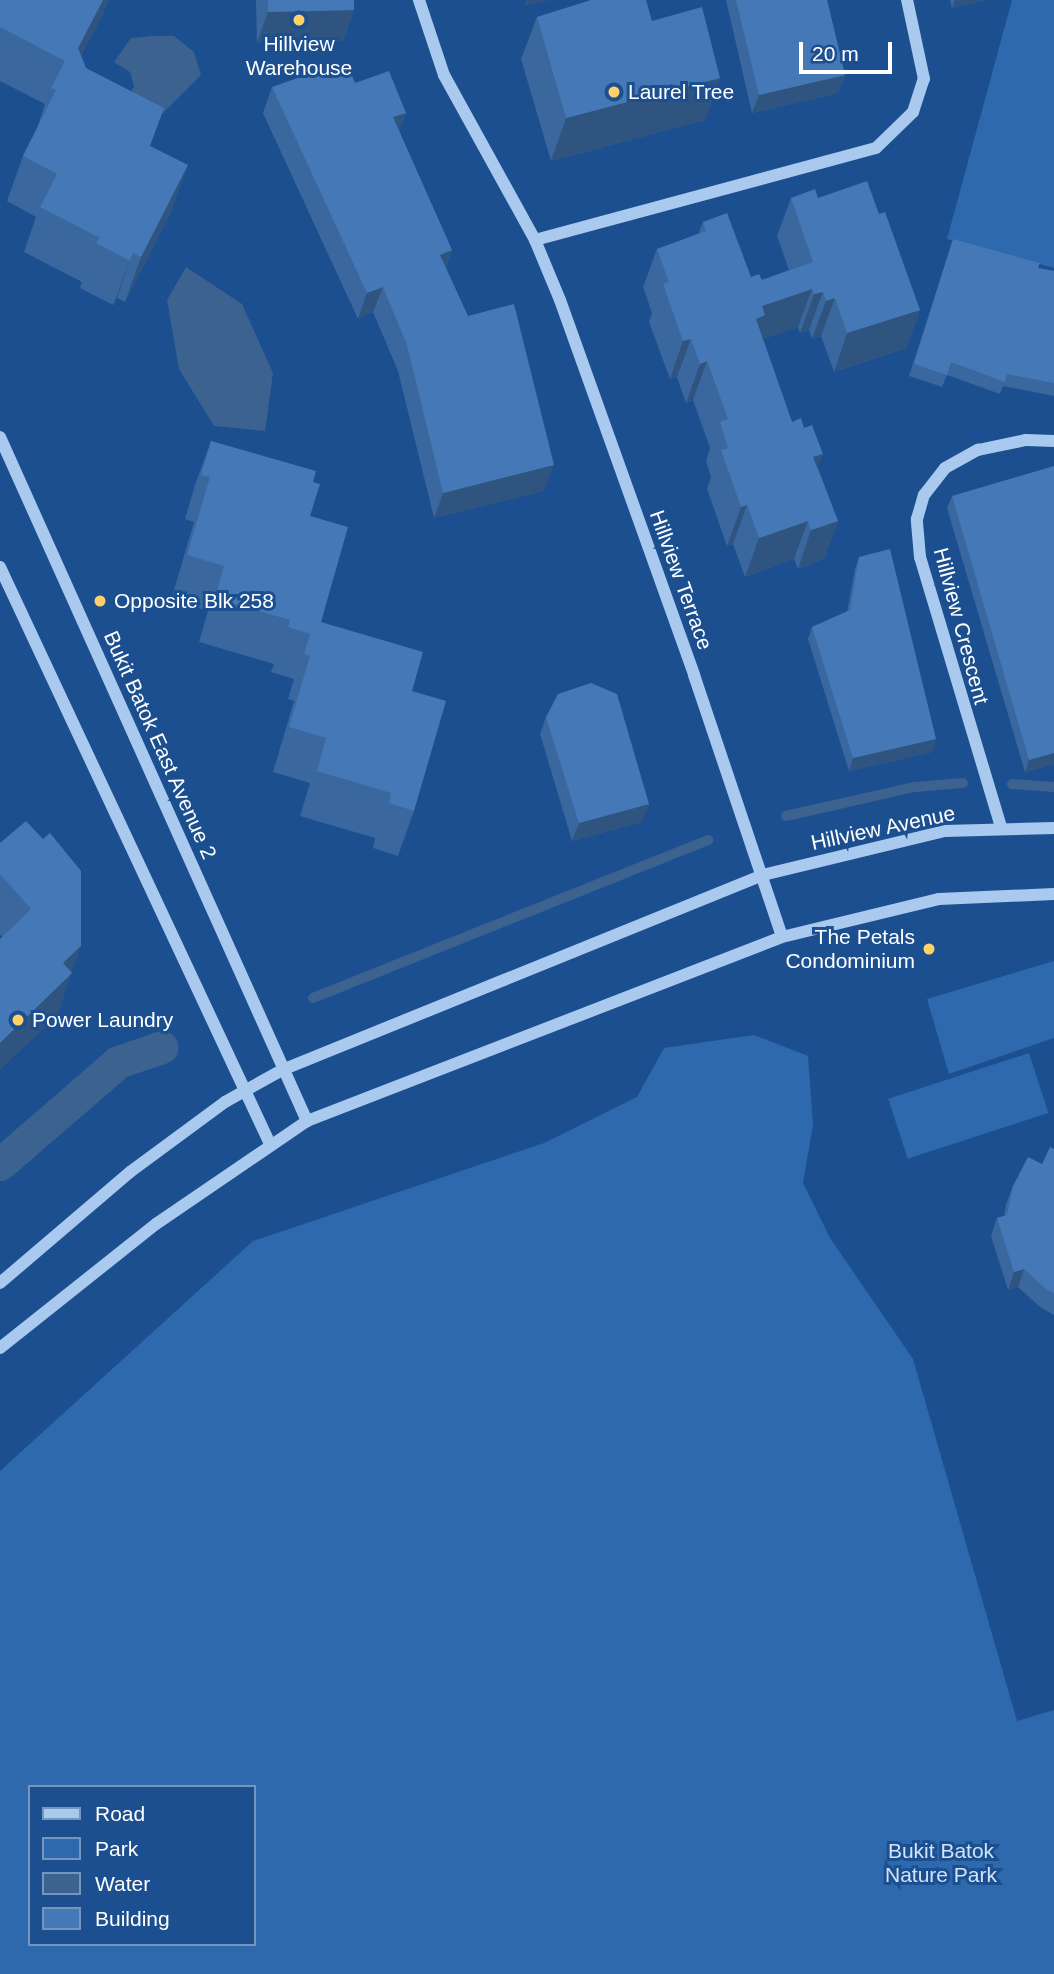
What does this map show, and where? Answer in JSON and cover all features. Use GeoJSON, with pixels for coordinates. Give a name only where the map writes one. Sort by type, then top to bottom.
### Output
{"type":"FeatureCollection","features":[{"type":"Feature","properties":{"kind":"street","name":"Hillview Terrace"},"geometry":{"type":"LineString","coordinates":[[419,0],[444,75],[535,240],[763,875],[782,937]]}},
{"type":"Feature","properties":{"kind":"street"},"geometry":{"type":"LineString","coordinates":[[535,240],[876,148],[913,112],[924,79],[907,0]]}},
{"type":"Feature","properties":{"kind":"street","name":"Bukit Batok East Avenue 2"},"geometry":{"type":"LineString","coordinates":[[0,437],[307,1121]]}},
{"type":"Feature","properties":{"kind":"street","name":"Hillview Crescent"},"geometry":{"type":"LineString","coordinates":[[1001,827],[920,557],[917,519],[924,495],[946,468],[978,450],[1026,440],[1054,441]]}},
{"type":"Feature","properties":{"kind":"street"},"geometry":{"type":"LineString","coordinates":[[0,568],[243,1092],[270,1144]]}},
{"type":"Feature","properties":{"kind":"street","name":"Hillview Avenue"},"geometry":{"type":"LineString","coordinates":[[763,875],[895,841],[1001,827],[1054,828]]}},
{"type":"Feature","properties":{"kind":"street"},"geometry":{"type":"LineString","coordinates":[[0,1283],[130,1172],[243,1092],[282,1070],[763,875]]}},
{"type":"Feature","properties":{"kind":"street"},"geometry":{"type":"LineString","coordinates":[[0,1348],[156,1224],[307,1121],[782,937],[939,899],[1054,894]]}},
{"type":"Feature","properties":{"kind":"green space"},"geometry":{"type":"Polygon","coordinates":[[[1012,0],[1054,0],[1054,268],[947,239],[1012,0]]]}},
{"type":"Feature","properties":{"kind":"green space"},"geometry":{"type":"Polygon","coordinates":[[[1054,961],[1054,1038],[949,1074],[927,999],[1054,961]]]}},
{"type":"Feature","properties":{"kind":"green space","name":"Bukit Batok Nature Park"},"geometry":{"type":"Polygon","coordinates":[[[754,1035],[808,1056],[813,1125],[803,1183],[830,1238],[913,1359],[1017,1721],[1054,1710],[1054,1974],[0,1974],[0,1471],[253,1241],[544,1143],[637,1097],[664,1048],[754,1035]]]}},
{"type":"Feature","properties":{"kind":"green space"},"geometry":{"type":"Polygon","coordinates":[[[1029,1053],[1048,1113],[908,1159],[888,1099],[1029,1053]]]}},
{"type":"Feature","properties":{"kind":"water"},"geometry":{"type":"Polygon","coordinates":[[[174,36],[194,52],[201,75],[162,114],[127,100],[134,86],[130,72],[114,62],[131,38],[174,36]]]}},
{"type":"Feature","properties":{"kind":"water"},"geometry":{"type":"Polygon","coordinates":[[[186,267],[242,304],[273,373],[265,431],[214,426],[179,369],[167,300],[186,267]]]}},
{"type":"Feature","properties":{"kind":"building"},"geometry":{"type":"Polygon","coordinates":[[[0,0],[103,0],[78,48],[86,68],[164,108],[150,146],[188,165],[141,257],[133,253],[130,261],[96,243],[100,238],[40,207],[57,174],[23,156],[56,90],[51,88],[65,61],[0,27],[0,0]]]}},
{"type":"Feature","properties":{"kind":"building"},"geometry":{"type":"Polygon","coordinates":[[[268,0],[354,0],[354,10],[268,12],[268,0]]]}},
{"type":"Feature","properties":{"kind":"building"},"geometry":{"type":"Polygon","coordinates":[[[591,0],[646,0],[652,21],[702,7],[720,78],[566,118],[537,17],[591,0]]]}},
{"type":"Feature","properties":{"kind":"building"},"geometry":{"type":"Polygon","coordinates":[[[736,0],[827,0],[845,75],[759,95],[736,0]]]}},
{"type":"Feature","properties":{"kind":"building"},"geometry":{"type":"Polygon","coordinates":[[[346,61],[355,83],[389,71],[406,113],[393,117],[452,250],[440,255],[468,316],[514,304],[554,465],[443,493],[407,345],[383,287],[367,293],[272,87],[346,61]]]}},
{"type":"Feature","properties":{"kind":"building"},"geometry":{"type":"Polygon","coordinates":[[[867,181],[879,214],[885,212],[920,310],[847,333],[835,298],[826,301],[823,292],[814,294],[812,289],[762,306],[765,315],[756,319],[792,422],[801,418],[804,428],[812,425],[823,454],[813,457],[838,521],[811,530],[808,521],[759,538],[747,505],[741,507],[721,450],[728,448],[720,422],[728,419],[707,361],[700,364],[691,339],[683,341],[663,284],[669,282],[657,249],[706,231],[703,222],[727,213],[751,277],[759,274],[762,280],[813,262],[791,198],[815,189],[818,198],[867,181]]]}},
{"type":"Feature","properties":{"kind":"building"},"geometry":{"type":"Polygon","coordinates":[[[953,239],[1040,263],[1038,268],[1054,271],[1054,383],[1007,374],[1005,382],[951,362],[947,375],[914,364],[953,239]]]}},
{"type":"Feature","properties":{"kind":"building"},"geometry":{"type":"Polygon","coordinates":[[[211,441],[316,471],[313,482],[320,484],[310,516],[348,527],[321,622],[423,652],[412,691],[446,701],[414,811],[389,803],[391,793],[317,771],[326,738],[289,727],[310,656],[304,654],[310,634],[288,627],[290,620],[215,598],[224,566],[187,555],[210,477],[201,475],[211,441]]]}},
{"type":"Feature","properties":{"kind":"building"},"geometry":{"type":"Polygon","coordinates":[[[1054,466],[1054,753],[1029,760],[952,496],[1054,466]]]}},
{"type":"Feature","properties":{"kind":"building"},"geometry":{"type":"Polygon","coordinates":[[[890,549],[936,739],[853,758],[812,627],[850,610],[859,557],[890,549]]]}},
{"type":"Feature","properties":{"kind":"building"},"geometry":{"type":"Polygon","coordinates":[[[591,683],[617,694],[649,804],[579,823],[546,717],[558,694],[591,683]]]}},
{"type":"Feature","properties":{"kind":"building"},"geometry":{"type":"Polygon","coordinates":[[[26,821],[43,839],[50,833],[81,871],[81,946],[63,963],[72,973],[0,1043],[0,939],[31,909],[0,874],[0,843],[26,821]]]}},
{"type":"Feature","properties":{"kind":"building"},"geometry":{"type":"Polygon","coordinates":[[[1050,1147],[1054,1149],[1054,1293],[1024,1269],[1014,1272],[997,1218],[1007,1215],[1013,1186],[1028,1157],[1042,1164],[1050,1147]]]}},
{"type":"Feature","properties":{"kind":"waterway"},"geometry":{"type":"LineString","coordinates":[[786,816],[915,787],[963,783]]}},
{"type":"Feature","properties":{"kind":"waterway"},"geometry":{"type":"LineString","coordinates":[[1012,784],[1054,787]]}},
{"type":"Feature","properties":{"kind":"waterway"},"geometry":{"type":"LineString","coordinates":[[313,998],[709,840]]}},
{"type":"Feature","properties":{"kind":"waterway"},"geometry":{"type":"LineString","coordinates":[[0,1164],[118,1062],[162,1047]]}},
{"type":"Feature","properties":{"kind":"place","name":"Hillview Warehouse"},"geometry":{"type":"Point","coordinates":[299,20]}},
{"type":"Feature","properties":{"kind":"place","name":"Laurel Tree"},"geometry":{"type":"Point","coordinates":[614,92]}},
{"type":"Feature","properties":{"kind":"place","name":"Opposite Blk 258"},"geometry":{"type":"Point","coordinates":[100,601]}},
{"type":"Feature","properties":{"kind":"place","name":"The Petals Condominium"},"geometry":{"type":"Point","coordinates":[929,949]}},
{"type":"Feature","properties":{"kind":"place","name":"Power Laundry"},"geometry":{"type":"Point","coordinates":[18,1020]}}]}
